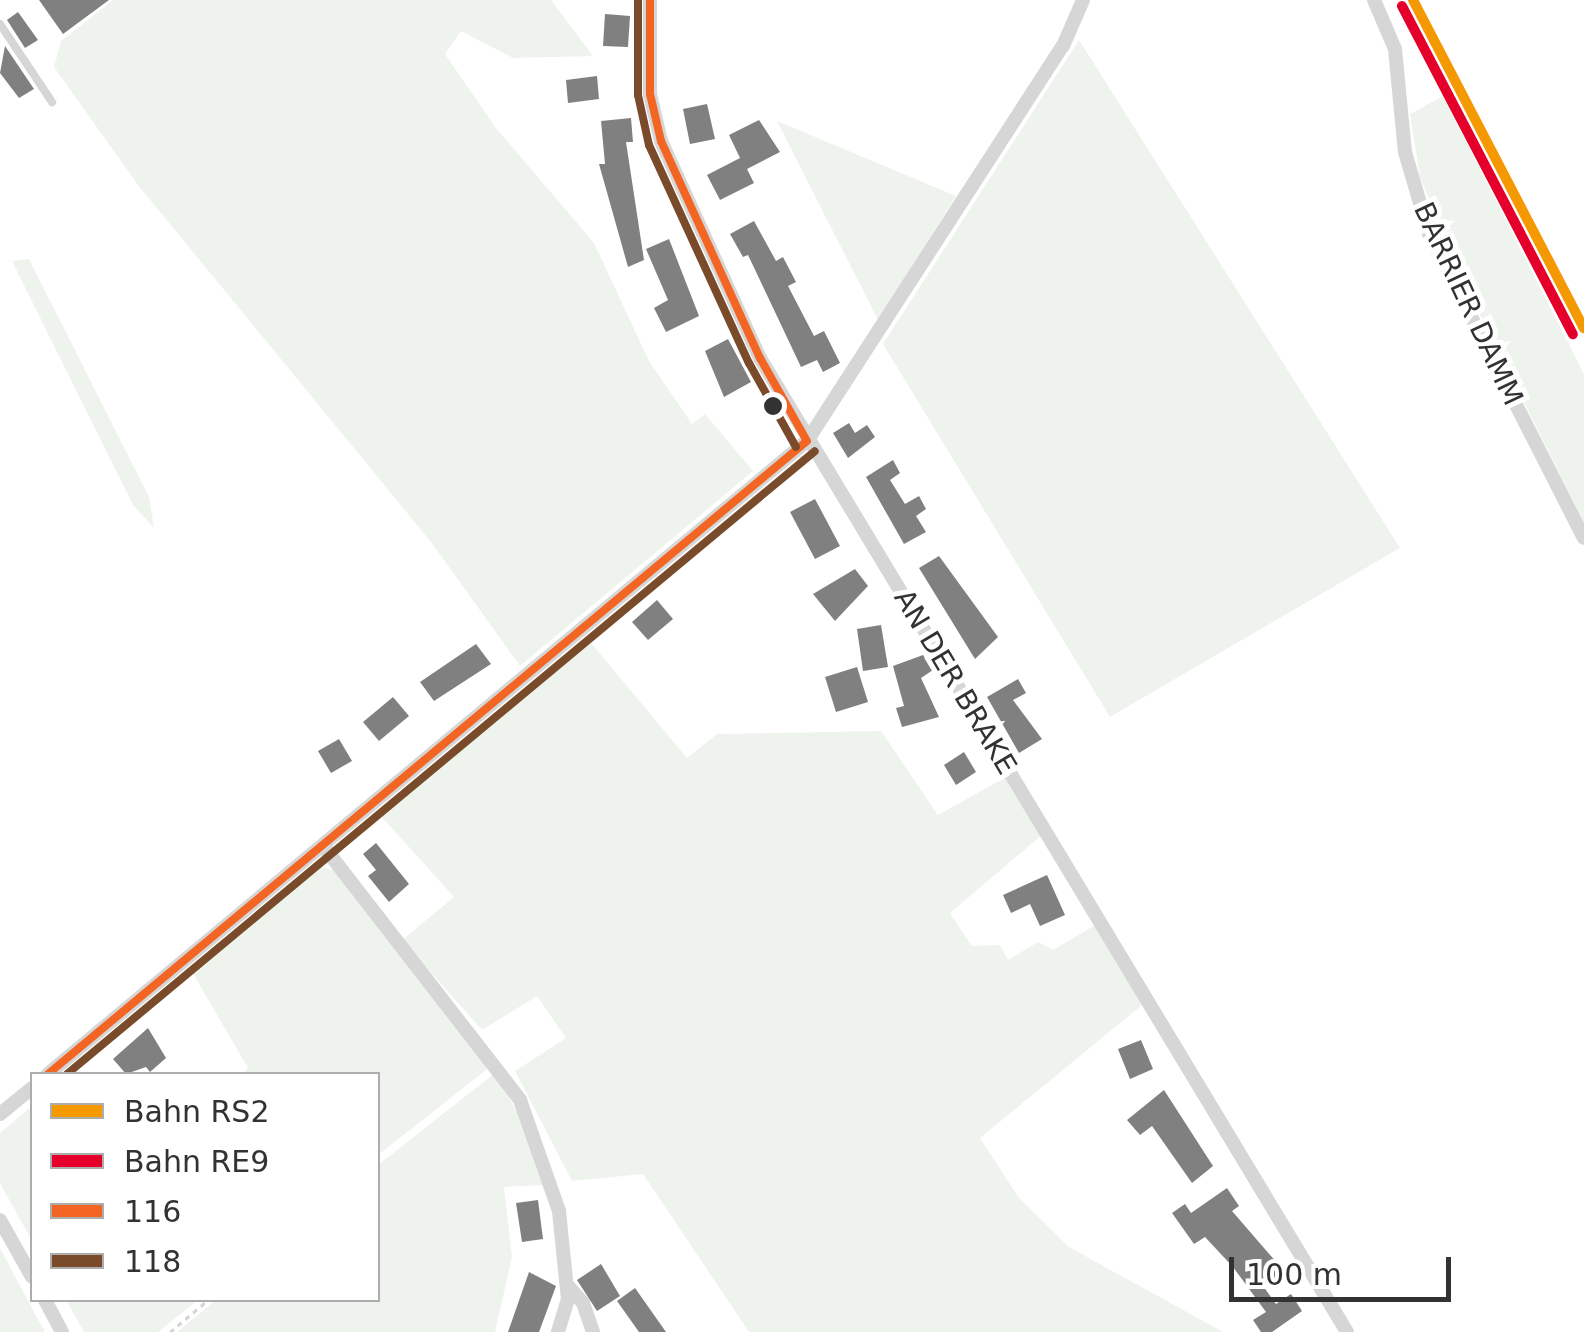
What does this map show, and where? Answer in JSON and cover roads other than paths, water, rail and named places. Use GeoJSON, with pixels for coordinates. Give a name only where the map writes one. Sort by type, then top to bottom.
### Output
{"type":"FeatureCollection","features":[{"type":"Feature","properties":{"kind":"street","name":"AN DER BRAKE"},"geometry":{"type":"LineString","coordinates":[[650,0],[650,94],[661,142],[760,358],[1347,1332]]}},
{"type":"Feature","properties":{"kind":"street"},"geometry":{"type":"LineString","coordinates":[[50,1072],[807,441],[1063,46],[1083,0]]}},
{"type":"Feature","properties":{"kind":"street","name":"BARRIER DAMM"},"geometry":{"type":"LineString","coordinates":[[1374,0],[1395,49],[1405,152],[1429,234],[1584,538]]}},
{"type":"Feature","properties":{"kind":"street"},"geometry":{"type":"LineString","coordinates":[[324,847],[520,1100],[549,1168],[566,1284],[558,1332]]}},
{"type":"Feature","properties":{"kind":"street"},"geometry":{"type":"LineString","coordinates":[[0,1114],[30,1090]]}},
{"type":"Feature","properties":{"kind":"street"},"geometry":{"type":"LineString","coordinates":[[0,1220],[30,1273]]}},
{"type":"Feature","properties":{"kind":"street"},"geometry":{"type":"LineString","coordinates":[[566,1284],[583,1303],[593,1332]]}},
{"type":"Feature","properties":{"kind":"street"},"geometry":{"type":"LineString","coordinates":[[46,1302],[62,1332]]}},
{"type":"Feature","properties":{"kind":"lane"},"geometry":{"type":"LineString","coordinates":[[0,24],[52,102]]}},
{"type":"Feature","properties":{"kind":"rail line","name":"RS2"},"geometry":{"type":"LineString","coordinates":[[1413,0],[1584,328]]}},
{"type":"Feature","properties":{"kind":"rail line","name":"RE9"},"geometry":{"type":"LineString","coordinates":[[1402,6],[1573,334]]}}]}
